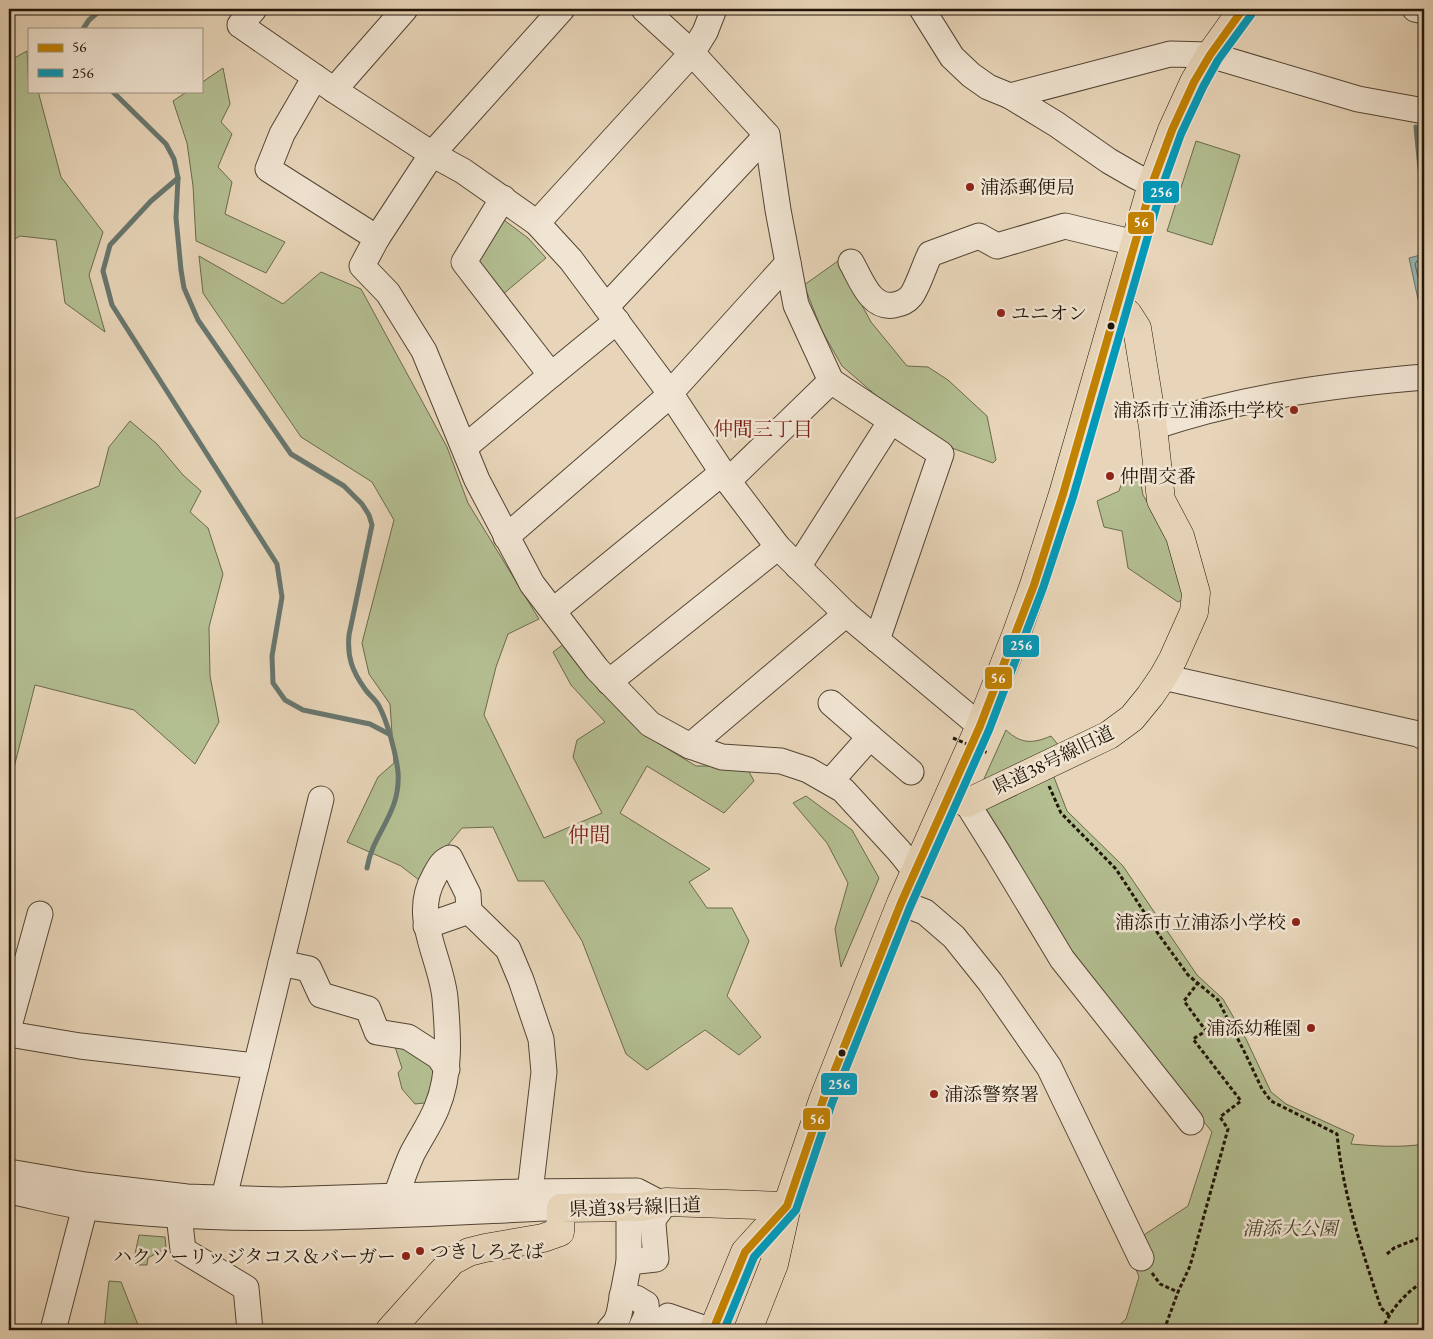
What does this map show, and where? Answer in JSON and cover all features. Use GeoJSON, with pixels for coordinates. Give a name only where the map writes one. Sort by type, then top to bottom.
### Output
{"type":"FeatureCollection","features":[{"type":"Feature","properties":{"kind":"main road"},"geometry":{"type":"LineString","coordinates":[[748,1330],[774,1264],[787,1206],[823,1100],[915,871],[958,799],[980,726],[1034,585],[1063,494],[1152,184],[1172,130],[1194,82],[1210,55],[1243,9]]}},
{"type":"Feature","properties":{"kind":"main road","name":"県道38号線旧道"},"geometry":{"type":"LineString","coordinates":[[958,799],[1109,735],[1132,718],[1163,677],[1194,612],[1196,594],[1180,536],[1161,500],[1153,427],[1137,328],[1128,314],[1118,305]]}},
{"type":"Feature","properties":{"kind":"main road","name":"県道38号線旧道"},"geometry":{"type":"LineString","coordinates":[[390,1330],[452,1261],[469,1252],[542,1238],[560,1232],[561,1208],[629,1208],[663,1202],[787,1206]]}},
{"type":"Feature","properties":{"kind":"main road"},"geometry":{"type":"LineString","coordinates":[[711,1330],[745,1252],[787,1206]]}},
{"type":"Feature","properties":{"kind":"street"},"geometry":{"type":"LineString","coordinates":[[254,9],[240,25],[432,154],[463,171],[536,223],[571,260],[670,392],[726,476],[778,547],[846,614],[980,726]]}},
{"type":"Feature","properties":{"kind":"street"},"geometry":{"type":"LineString","coordinates":[[377,238],[268,169],[282,134],[324,83],[405,9]]}},
{"type":"Feature","properties":{"kind":"street"},"geometry":{"type":"LineString","coordinates":[[562,9],[432,154],[377,238],[362,266],[388,293],[424,351],[477,480],[532,584],[597,669],[650,724],[690,746],[722,757],[781,761],[808,770],[843,790],[915,871]]}},
{"type":"Feature","properties":{"kind":"street"},"geometry":{"type":"LineString","coordinates":[[644,9],[692,53],[767,135],[778,210],[796,305],[830,382],[942,454],[877,640]]}},
{"type":"Feature","properties":{"kind":"street"},"geometry":{"type":"LineString","coordinates":[[536,223],[692,53],[705,32],[714,9]]}},
{"type":"Feature","properties":{"kind":"street"},"geometry":{"type":"LineString","coordinates":[[922,9],[952,57],[988,87],[1010,96],[1056,124],[1109,162],[1152,184]]}},
{"type":"Feature","properties":{"kind":"street"},"geometry":{"type":"LineString","coordinates":[[1415,9],[1424,11]]}},
{"type":"Feature","properties":{"kind":"street"},"geometry":{"type":"LineString","coordinates":[[1010,96],[1170,54],[1210,55],[1358,99],[1424,112]]}},
{"type":"Feature","properties":{"kind":"street"},"geometry":{"type":"LineString","coordinates":[[465,447],[551,375],[611,314],[767,135]]}},
{"type":"Feature","properties":{"kind":"street"},"geometry":{"type":"LineString","coordinates":[[503,198],[464,262],[551,375]]}},
{"type":"Feature","properties":{"kind":"street"},"geometry":{"type":"LineString","coordinates":[[851,262],[871,298],[879,304],[890,306],[900,304],[911,297],[930,254],[979,236],[997,246],[1065,226],[1135,243]]}},
{"type":"Feature","properties":{"kind":"street"},"geometry":{"type":"LineString","coordinates":[[506,537],[662,402],[788,263]]}},
{"type":"Feature","properties":{"kind":"street"},"geometry":{"type":"LineString","coordinates":[[1153,427],[1260,398],[1370,382],[1424,377]]}},
{"type":"Feature","properties":{"kind":"street"},"geometry":{"type":"LineString","coordinates":[[553,611],[726,476],[830,382]]}},
{"type":"Feature","properties":{"kind":"street"},"geometry":{"type":"LineString","coordinates":[[798,567],[891,421]]}},
{"type":"Feature","properties":{"kind":"street"},"geometry":{"type":"LineString","coordinates":[[609,682],[778,547]]}},
{"type":"Feature","properties":{"kind":"street"},"geometry":{"type":"LineString","coordinates":[[690,746],[846,614]]}},
{"type":"Feature","properties":{"kind":"street"},"geometry":{"type":"LineString","coordinates":[[1163,677],[1418,734],[1424,737]]}},
{"type":"Feature","properties":{"kind":"street"},"geometry":{"type":"LineString","coordinates":[[831,703],[911,772]]}},
{"type":"Feature","properties":{"kind":"street"},"geometry":{"type":"LineString","coordinates":[[830,782],[870,737]]}},
{"type":"Feature","properties":{"kind":"street"},"geometry":{"type":"LineString","coordinates":[[222,1208],[321,799]]}},
{"type":"Feature","properties":{"kind":"street"},"geometry":{"type":"LineString","coordinates":[[958,799],[1062,959],[1191,1122]]}},
{"type":"Feature","properties":{"kind":"street"},"geometry":{"type":"LineString","coordinates":[[396,1196],[412,1155],[438,1106],[447,1069],[445,996],[426,926],[425,904],[431,882],[442,862],[450,858],[468,894],[469,911],[508,949],[521,980],[541,1039],[544,1072],[530,1192]]}},
{"type":"Feature","properties":{"kind":"street"},"geometry":{"type":"LineString","coordinates":[[901,903],[925,912],[954,937],[990,982],[1049,1067],[1141,1258]]}},
{"type":"Feature","properties":{"kind":"street"},"geometry":{"type":"LineString","coordinates":[[426,926],[469,911]]}},
{"type":"Feature","properties":{"kind":"street"},"geometry":{"type":"LineString","coordinates":[[9,1026],[40,914]]}},
{"type":"Feature","properties":{"kind":"street"},"geometry":{"type":"LineString","coordinates":[[281,962],[309,970],[321,995],[368,1009],[377,1032],[408,1037],[439,1057],[447,1069]]}},
{"type":"Feature","properties":{"kind":"street"},"geometry":{"type":"LineString","coordinates":[[9,1034],[80,1046],[256,1066]]}},
{"type":"Feature","properties":{"kind":"street"},"geometry":{"type":"LineString","coordinates":[[9,1172],[85,1185],[187,1198],[222,1208],[275,1219],[561,1208]]}},
{"type":"Feature","properties":{"kind":"street"},"geometry":{"type":"LineString","coordinates":[[9,1191],[86,1207],[179,1215],[281,1200],[638,1190],[663,1202],[654,1218],[653,1224],[656,1259],[629,1262]]}},
{"type":"Feature","properties":{"kind":"street"},"geometry":{"type":"LineString","coordinates":[[53,1330],[86,1207]]}},
{"type":"Feature","properties":{"kind":"street"},"geometry":{"type":"LineString","coordinates":[[609,1330],[616,1322],[619,1314],[629,1262],[629,1208]]}},
{"type":"Feature","properties":{"kind":"street"},"geometry":{"type":"LineString","coordinates":[[179,1215],[183,1250],[246,1288],[250,1330]]}},
{"type":"Feature","properties":{"kind":"street"},"geometry":{"type":"LineString","coordinates":[[622,1296],[636,1298],[646,1304],[648,1315],[640,1330]]}},
{"type":"Feature","properties":{"kind":"street"},"geometry":{"type":"LineString","coordinates":[[663,1330],[668,1316],[711,1330]]}},
{"type":"Feature","properties":{"kind":"path"},"geometry":{"type":"LineString","coordinates":[[953,738],[988,753]]}},
{"type":"Feature","properties":{"kind":"path"},"geometry":{"type":"LineString","coordinates":[[1048,784],[1061,814],[1116,869],[1159,936],[1188,975],[1218,1000],[1262,1089],[1271,1101],[1337,1134],[1340,1162],[1356,1234],[1381,1308],[1388,1315]]}},
{"type":"Feature","properties":{"kind":"path"},"geometry":{"type":"LineString","coordinates":[[1164,1330],[1190,1266],[1228,1129],[1220,1117],[1241,1100],[1194,1039],[1206,1031],[1184,1002],[1198,984]]}},
{"type":"Feature","properties":{"kind":"path"},"geometry":{"type":"LineString","coordinates":[[1386,1254],[1394,1248],[1424,1236]]}},
{"type":"Feature","properties":{"kind":"path"},"geometry":{"type":"LineString","coordinates":[[1141,1258],[1160,1284],[1178,1292]]}},
{"type":"Feature","properties":{"kind":"path"},"geometry":{"type":"LineString","coordinates":[[1383,1329],[1388,1315],[1407,1294],[1424,1281]]}},
{"type":"Feature","properties":{"kind":"green space"},"geometry":{"type":"Polygon","coordinates":[[[27,51],[28,92],[38,92],[61,177],[103,232],[89,275],[105,332],[65,303],[56,240],[20,236],[9,242],[9,61],[27,51]]]}},
{"type":"Feature","properties":{"kind":"green space"},"geometry":{"type":"Polygon","coordinates":[[[223,68],[230,104],[221,122],[232,134],[218,167],[232,182],[225,214],[285,242],[266,273],[196,241],[193,186],[187,143],[173,101],[186,92],[202,92],[202,82],[223,68]]]}},
{"type":"Feature","properties":{"kind":"green space"},"geometry":{"type":"Polygon","coordinates":[[[1196,141],[1240,155],[1212,245],[1167,231],[1196,141]]]}},
{"type":"Feature","properties":{"kind":"green space"},"geometry":{"type":"Polygon","coordinates":[[[500,217],[528,238],[546,258],[502,295],[476,262],[500,217]]]}},
{"type":"Feature","properties":{"kind":"green space"},"geometry":{"type":"Polygon","coordinates":[[[199,256],[283,304],[321,272],[361,289],[447,447],[468,503],[539,619],[508,634],[496,667],[484,715],[544,838],[602,813],[573,757],[577,740],[605,722],[571,685],[553,652],[564,644],[648,737],[696,766],[746,766],[754,781],[724,813],[647,766],[620,813],[710,869],[689,882],[707,908],[732,908],[749,941],[727,996],[761,1037],[739,1055],[705,1030],[647,1070],[626,1054],[582,941],[544,881],[518,881],[493,827],[462,828],[419,880],[401,866],[347,842],[378,777],[394,763],[390,704],[369,674],[362,643],[394,520],[372,482],[301,437],[203,293],[199,256]]]}},
{"type":"Feature","properties":{"kind":"green space"},"geometry":{"type":"Polygon","coordinates":[[[838,261],[871,322],[907,366],[928,367],[948,380],[987,416],[996,460],[993,463],[952,448],[892,409],[842,366],[822,331],[804,285],[838,261]]]}},
{"type":"Feature","properties":{"kind":"green space"},"geometry":{"type":"Polygon","coordinates":[[[130,421],[157,444],[183,475],[201,491],[190,512],[208,528],[223,574],[209,627],[210,676],[219,722],[195,764],[134,710],[35,685],[9,787],[9,521],[99,486],[109,447],[130,421]]]}},
{"type":"Feature","properties":{"kind":"green space"},"geometry":{"type":"Polygon","coordinates":[[[1125,473],[1139,474],[1143,495],[1165,532],[1184,599],[1178,602],[1128,568],[1122,531],[1104,527],[1097,501],[1119,491],[1125,473]]]}},
{"type":"Feature","properties":{"kind":"green space","name":"浦添大公園"},"geometry":{"type":"Polygon","coordinates":[[[1006,730],[1011,735],[1027,741],[1051,736],[1064,752],[1047,759],[1067,811],[1123,866],[1197,975],[1223,999],[1246,1039],[1271,1092],[1286,1104],[1354,1135],[1351,1144],[1397,1146],[1424,1144],[1424,1330],[1114,1330],[1126,1319],[1139,1277],[1127,1246],[1188,1206],[1212,1132],[1058,939],[982,811],[979,790],[1006,730]]]}},
{"type":"Feature","properties":{"kind":"green space"},"geometry":{"type":"Polygon","coordinates":[[[806,796],[852,830],[879,878],[841,967],[835,929],[848,883],[827,843],[793,803],[806,796]]]}},
{"type":"Feature","properties":{"kind":"green space"},"geometry":{"type":"Polygon","coordinates":[[[393,1041],[437,1067],[433,1102],[415,1104],[402,1089],[398,1073],[402,1068],[393,1041]]]}},
{"type":"Feature","properties":{"kind":"green space"},"geometry":{"type":"Polygon","coordinates":[[[139,1235],[165,1237],[166,1248],[148,1258],[147,1265],[139,1265],[135,1254],[139,1235]]]}},
{"type":"Feature","properties":{"kind":"green space"},"geometry":{"type":"Polygon","coordinates":[[[109,1281],[121,1282],[140,1330],[104,1330],[109,1281]]]}},
{"type":"Feature","properties":{"kind":"water"},"geometry":{"type":"Polygon","coordinates":[[[1424,254],[1424,322],[1423,322],[1409,258],[1424,254]]]}},
{"type":"Feature","properties":{"kind":"waterway"},"geometry":{"type":"LineString","coordinates":[[84,28],[89,20],[102,9]]}},
{"type":"Feature","properties":{"kind":"waterway"},"geometry":{"type":"LineString","coordinates":[[113,92],[166,144],[174,159],[178,178],[176,218],[181,270],[184,288],[198,320],[291,454],[344,486],[362,504],[369,515],[372,525],[349,635],[349,650],[351,664],[357,676],[378,704],[385,721],[395,756],[398,787],[391,811],[370,855],[367,868]]}},
{"type":"Feature","properties":{"kind":"waterway"},"geometry":{"type":"LineString","coordinates":[[1416,127],[1421,179],[1424,189]]}},
{"type":"Feature","properties":{"kind":"waterway"},"geometry":{"type":"LineString","coordinates":[[178,178],[151,201],[110,245],[103,271],[112,305],[277,564],[282,597],[272,656],[273,683],[285,700],[303,710],[370,724],[389,734]]}},
{"type":"Feature","properties":{"kind":"transit line","name":"56"},"geometry":{"type":"LineString","coordinates":[[713,1330],[745,1252],[787,1206],[823,1100],[901,903],[980,726],[1034,585],[1063,494],[1152,184],[1172,130],[1194,82],[1210,55],[1243,9]]}},
{"type":"Feature","properties":{"kind":"transit line","name":"256"},"geometry":{"type":"LineString","coordinates":[[724,1330],[754,1257],[796,1210],[832,1103],[910,907],[989,730],[1043,588],[1073,497],[1162,187],[1181,134],[1218,60],[1251,15]]}},
{"type":"Feature","properties":{"kind":"place","name":"浦添郵便局"},"geometry":{"type":"Point","coordinates":[970,187]}},
{"type":"Feature","properties":{"kind":"place","name":"ユニオン"},"geometry":{"type":"Point","coordinates":[1001,313]}},
{"type":"Feature","properties":{"kind":"place","name":"浦添市立浦添中学校"},"geometry":{"type":"Point","coordinates":[1294,410]}},
{"type":"Feature","properties":{"kind":"place","name":"仲間交番"},"geometry":{"type":"Point","coordinates":[1110,476]}},
{"type":"Feature","properties":{"kind":"place","name":"浦添市立浦添小学校"},"geometry":{"type":"Point","coordinates":[1296,922]}},
{"type":"Feature","properties":{"kind":"place","name":"浦添幼稚園"},"geometry":{"type":"Point","coordinates":[1311,1028]}},
{"type":"Feature","properties":{"kind":"place","name":"浦添警察署"},"geometry":{"type":"Point","coordinates":[934,1094]}},
{"type":"Feature","properties":{"kind":"place","name":"つきしろそば"},"geometry":{"type":"Point","coordinates":[420,1251]}},
{"type":"Feature","properties":{"kind":"place","name":"ハクソーリッジタコス＆バーガー"},"geometry":{"type":"Point","coordinates":[406,1256]}},
{"type":"Feature","properties":{"kind":"district","name":"仲間三丁目"},"geometry":{"type":"Point","coordinates":[763,429]}},
{"type":"Feature","properties":{"kind":"district","name":"仲間"},"geometry":{"type":"Point","coordinates":[589,834]}}]}
